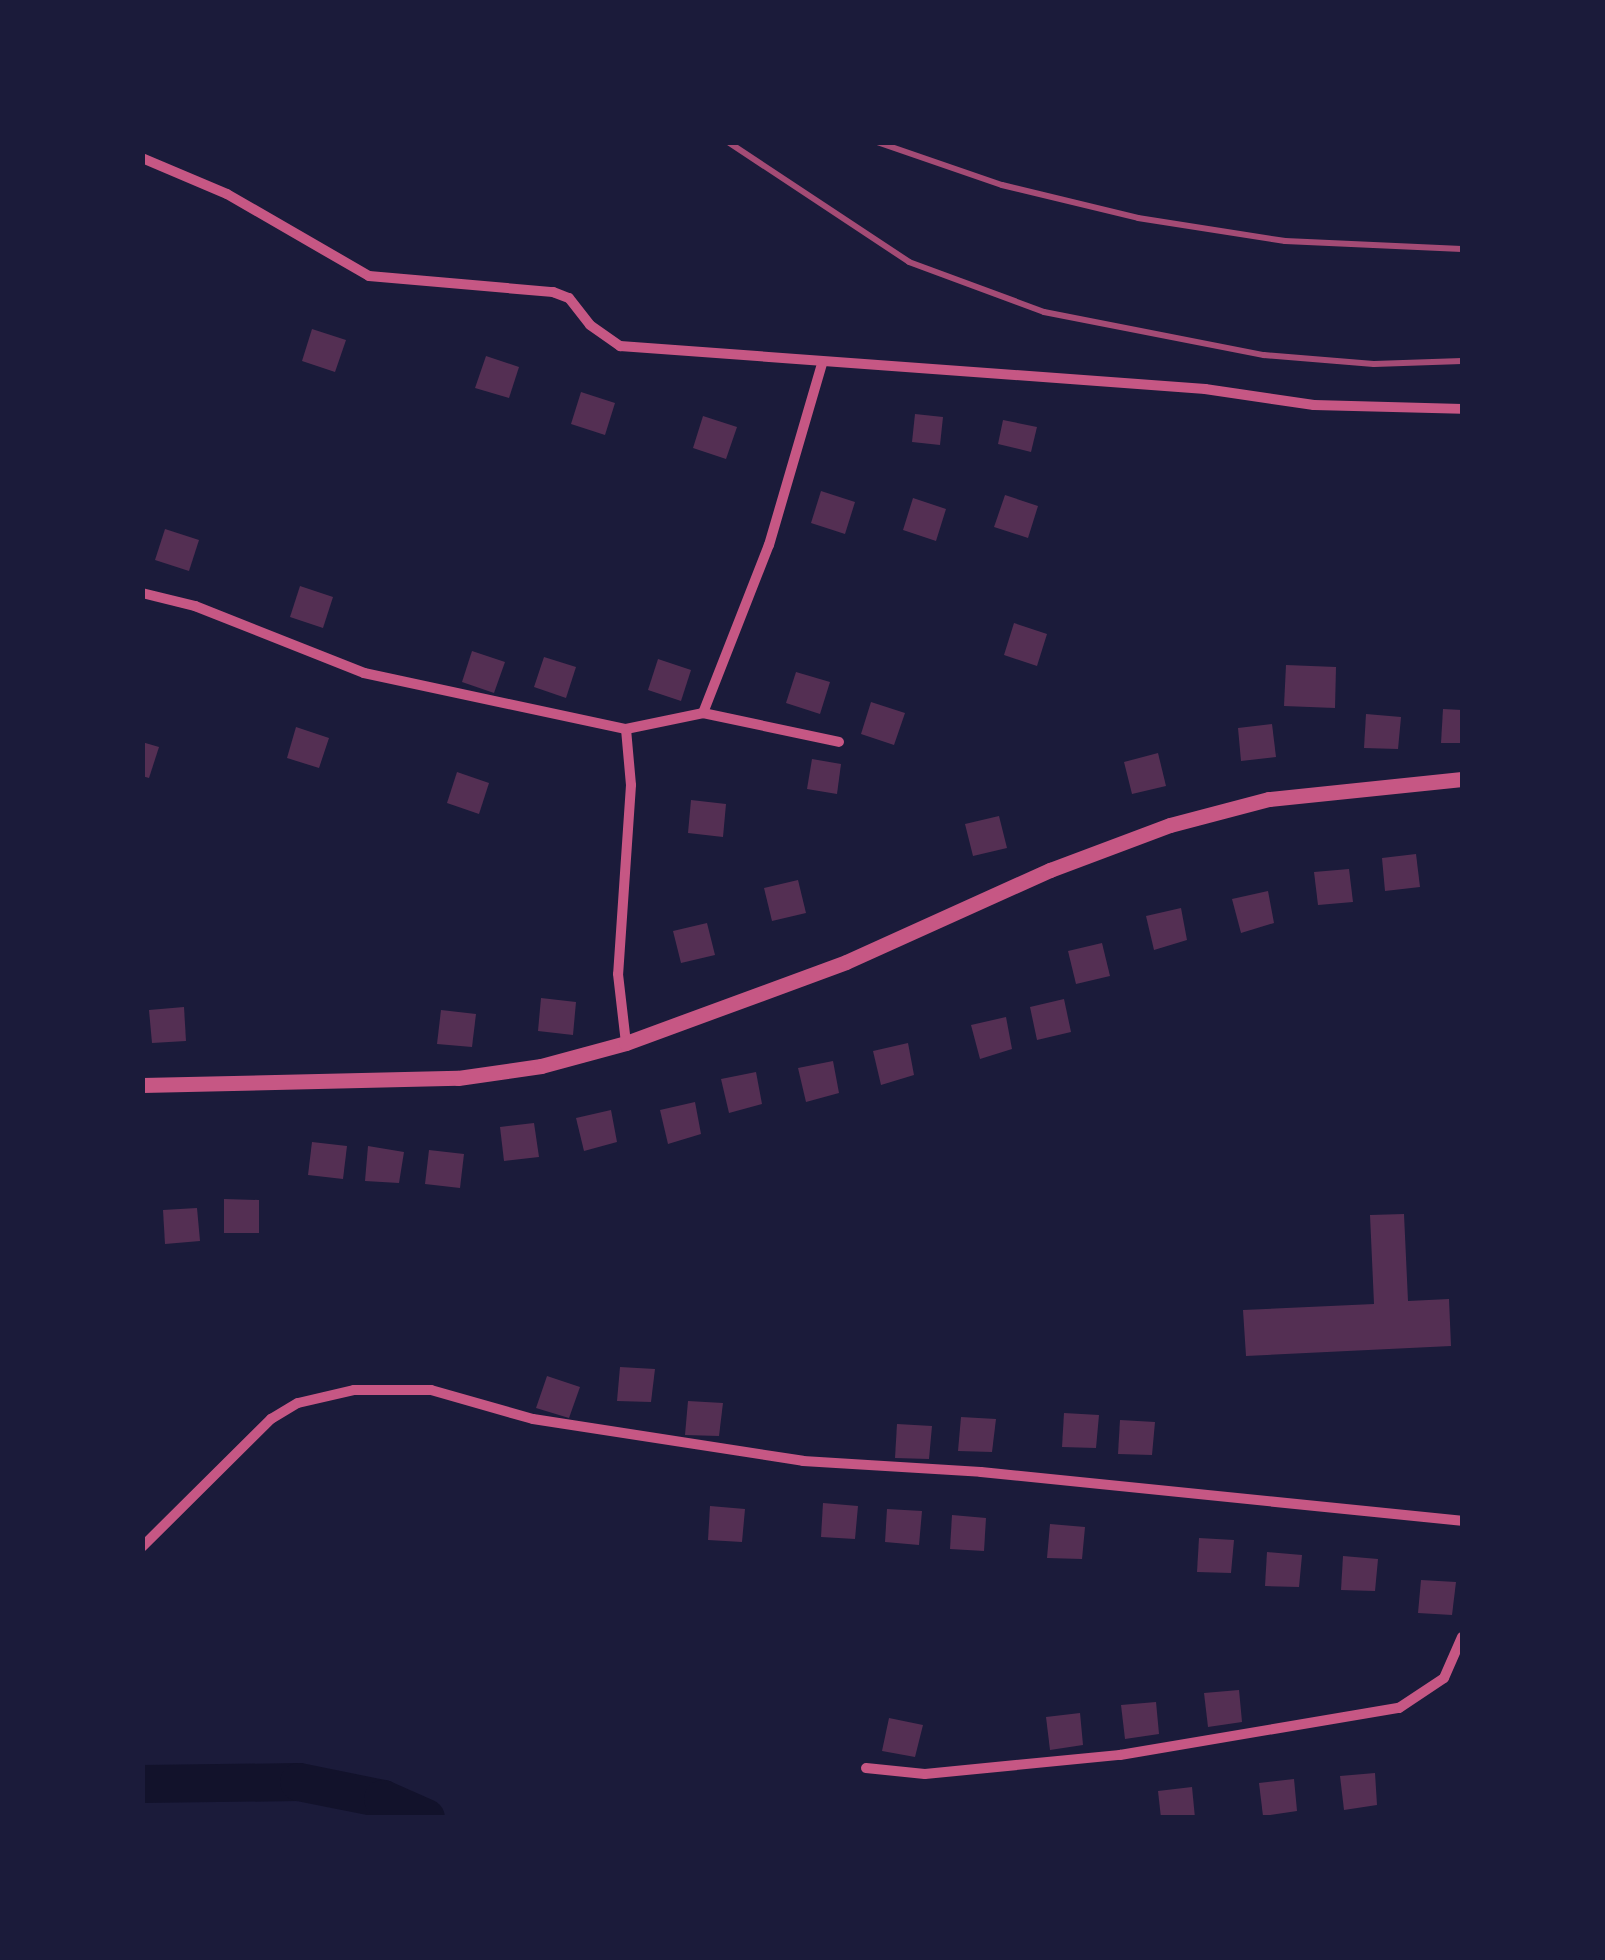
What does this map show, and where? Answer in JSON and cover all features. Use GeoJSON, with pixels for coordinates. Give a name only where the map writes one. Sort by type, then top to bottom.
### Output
{"type":"FeatureCollection","features":[{"type":"Feature","properties":{"kind":"street"},"geometry":{"type":"LineString","coordinates":[[142,158],[227,194],[368,276],[553,292],[620,346],[822,364],[1205,389],[1340,406],[1462,408]]}},
{"type":"Feature","properties":{"kind":"street"},"geometry":{"type":"LineString","coordinates":[[703,713],[768,545],[822,364]]}},
{"type":"Feature","properties":{"kind":"street"},"geometry":{"type":"LineString","coordinates":[[142,593],[195,606],[364,673],[626,729],[703,713],[839,742]]}},
{"type":"Feature","properties":{"kind":"street"},"geometry":{"type":"LineString","coordinates":[[626,729],[631,785],[618,974],[626,1043]]}},
{"type":"Feature","properties":{"kind":"street"},"geometry":{"type":"LineString","coordinates":[[142,1085],[458,1078],[541,1066],[626,1043],[846,962],[1050,870],[1170,825],[1326,790],[1462,779]]}},
{"type":"Feature","properties":{"kind":"street"},"geometry":{"type":"LineString","coordinates":[[142,1547],[271,1419],[298,1404],[354,1390],[431,1390],[533,1420],[803,1461],[981,1472],[1462,1521]]}},
{"type":"Feature","properties":{"kind":"street"},"geometry":{"type":"LineString","coordinates":[[866,1768],[925,1774],[1120,1755],[1400,1708],[1444,1678],[1462,1636]]}},
{"type":"Feature","properties":{"kind":"building"},"geometry":{"type":"Polygon","coordinates":[[[312,329],[346,340],[335,372],[302,361],[312,329]]]}},
{"type":"Feature","properties":{"kind":"building"},"geometry":{"type":"Polygon","coordinates":[[[486,356],[519,367],[509,398],[475,388],[486,356]]]}},
{"type":"Feature","properties":{"kind":"building"},"geometry":{"type":"Polygon","coordinates":[[[581,392],[615,403],[605,435],[571,424],[581,392]]]}},
{"type":"Feature","properties":{"kind":"building"},"geometry":{"type":"Polygon","coordinates":[[[915,414],[943,417],[940,445],[912,442],[915,414]]]}},
{"type":"Feature","properties":{"kind":"building"},"geometry":{"type":"Polygon","coordinates":[[[703,416],[737,427],[726,459],[693,448],[703,416]]]}},
{"type":"Feature","properties":{"kind":"building"},"geometry":{"type":"Polygon","coordinates":[[[1003,420],[1037,427],[1031,452],[998,444],[1003,420]]]}},
{"type":"Feature","properties":{"kind":"building"},"geometry":{"type":"Polygon","coordinates":[[[821,491],[855,502],[845,534],[811,523],[821,491]]]}},
{"type":"Feature","properties":{"kind":"building"},"geometry":{"type":"Polygon","coordinates":[[[1005,495],[1038,506],[1028,538],[994,527],[1005,495]]]}},
{"type":"Feature","properties":{"kind":"building"},"geometry":{"type":"Polygon","coordinates":[[[913,498],[946,509],[936,541],[903,530],[913,498]]]}},
{"type":"Feature","properties":{"kind":"building"},"geometry":{"type":"Polygon","coordinates":[[[165,529],[199,540],[189,571],[155,560],[165,529]]]}},
{"type":"Feature","properties":{"kind":"building"},"geometry":{"type":"Polygon","coordinates":[[[300,586],[333,597],[323,628],[290,617],[300,586]]]}},
{"type":"Feature","properties":{"kind":"building"},"geometry":{"type":"Polygon","coordinates":[[[1014,623],[1047,634],[1037,666],[1004,655],[1014,623]]]}},
{"type":"Feature","properties":{"kind":"building"},"geometry":{"type":"Polygon","coordinates":[[[472,651],[505,662],[494,693],[462,682],[472,651]]]}},
{"type":"Feature","properties":{"kind":"building"},"geometry":{"type":"Polygon","coordinates":[[[544,657],[576,667],[566,698],[534,687],[544,657]]]}},
{"type":"Feature","properties":{"kind":"building"},"geometry":{"type":"Polygon","coordinates":[[[658,659],[691,670],[681,701],[648,690],[658,659]]]}},
{"type":"Feature","properties":{"kind":"building"},"geometry":{"type":"Polygon","coordinates":[[[1286,665],[1336,667],[1335,708],[1284,706],[1286,665]]]}},
{"type":"Feature","properties":{"kind":"building"},"geometry":{"type":"Polygon","coordinates":[[[796,672],[830,682],[820,714],[786,703],[796,672]]]}},
{"type":"Feature","properties":{"kind":"building"},"geometry":{"type":"Polygon","coordinates":[[[871,702],[905,713],[894,745],[861,734],[871,702]]]}},
{"type":"Feature","properties":{"kind":"building"},"geometry":{"type":"Polygon","coordinates":[[[1443,709],[1462,710],[1462,743],[1441,743],[1443,709]]]}},
{"type":"Feature","properties":{"kind":"building"},"geometry":{"type":"Polygon","coordinates":[[[1366,714],[1401,717],[1398,749],[1364,748],[1366,714]]]}},
{"type":"Feature","properties":{"kind":"building"},"geometry":{"type":"Polygon","coordinates":[[[1272,724],[1276,757],[1241,761],[1238,728],[1272,724]]]}},
{"type":"Feature","properties":{"kind":"building"},"geometry":{"type":"Polygon","coordinates":[[[296,727],[329,738],[319,768],[287,758],[296,727]]]}},
{"type":"Feature","properties":{"kind":"building"},"geometry":{"type":"Polygon","coordinates":[[[142,742],[159,747],[149,778],[142,776],[142,742]]]}},
{"type":"Feature","properties":{"kind":"building"},"geometry":{"type":"Polygon","coordinates":[[[1158,753],[1166,786],[1132,794],[1124,762],[1158,753]]]}},
{"type":"Feature","properties":{"kind":"building"},"geometry":{"type":"Polygon","coordinates":[[[812,759],[841,764],[837,794],[807,789],[812,759]]]}},
{"type":"Feature","properties":{"kind":"building"},"geometry":{"type":"Polygon","coordinates":[[[457,772],[489,783],[479,814],[447,803],[457,772]]]}},
{"type":"Feature","properties":{"kind":"building"},"geometry":{"type":"Polygon","coordinates":[[[691,800],[726,804],[723,837],[688,833],[691,800]]]}},
{"type":"Feature","properties":{"kind":"building"},"geometry":{"type":"Polygon","coordinates":[[[999,816],[1007,848],[973,856],[965,824],[999,816]]]}},
{"type":"Feature","properties":{"kind":"building"},"geometry":{"type":"Polygon","coordinates":[[[1416,854],[1420,887],[1385,891],[1382,858],[1416,854]]]}},
{"type":"Feature","properties":{"kind":"building"},"geometry":{"type":"Polygon","coordinates":[[[1349,869],[1353,902],[1318,905],[1314,872],[1349,869]]]}},
{"type":"Feature","properties":{"kind":"building"},"geometry":{"type":"Polygon","coordinates":[[[798,880],[806,913],[772,921],[764,888],[798,880]]]}},
{"type":"Feature","properties":{"kind":"building"},"geometry":{"type":"Polygon","coordinates":[[[1268,891],[1274,923],[1241,933],[1232,899],[1268,891]]]}},
{"type":"Feature","properties":{"kind":"building"},"geometry":{"type":"Polygon","coordinates":[[[1181,908],[1187,940],[1154,950],[1146,916],[1181,908]]]}},
{"type":"Feature","properties":{"kind":"building"},"geometry":{"type":"Polygon","coordinates":[[[707,923],[715,955],[681,963],[673,931],[707,923]]]}},
{"type":"Feature","properties":{"kind":"building"},"geometry":{"type":"Polygon","coordinates":[[[1102,943],[1110,976],[1076,984],[1068,951],[1102,943]]]}},
{"type":"Feature","properties":{"kind":"building"},"geometry":{"type":"Polygon","coordinates":[[[541,998],[576,1002],[573,1035],[538,1031],[541,998]]]}},
{"type":"Feature","properties":{"kind":"building"},"geometry":{"type":"Polygon","coordinates":[[[1064,999],[1071,1032],[1037,1040],[1030,1007],[1064,999]]]}},
{"type":"Feature","properties":{"kind":"building"},"geometry":{"type":"Polygon","coordinates":[[[184,1007],[186,1041],[152,1043],[149,1010],[184,1007]]]}},
{"type":"Feature","properties":{"kind":"building"},"geometry":{"type":"Polygon","coordinates":[[[441,1010],[476,1014],[472,1047],[437,1044],[441,1010]]]}},
{"type":"Feature","properties":{"kind":"building"},"geometry":{"type":"Polygon","coordinates":[[[1006,1017],[1012,1049],[980,1059],[971,1025],[1006,1017]]]}},
{"type":"Feature","properties":{"kind":"building"},"geometry":{"type":"Polygon","coordinates":[[[908,1043],[914,1075],[881,1085],[873,1051],[908,1043]]]}},
{"type":"Feature","properties":{"kind":"building"},"geometry":{"type":"Polygon","coordinates":[[[833,1061],[839,1093],[806,1102],[798,1068],[833,1061]]]}},
{"type":"Feature","properties":{"kind":"building"},"geometry":{"type":"Polygon","coordinates":[[[756,1072],[762,1104],[729,1113],[721,1079],[756,1072]]]}},
{"type":"Feature","properties":{"kind":"building"},"geometry":{"type":"Polygon","coordinates":[[[695,1102],[701,1134],[668,1144],[660,1110],[695,1102]]]}},
{"type":"Feature","properties":{"kind":"building"},"geometry":{"type":"Polygon","coordinates":[[[611,1110],[617,1142],[584,1151],[576,1118],[611,1110]]]}},
{"type":"Feature","properties":{"kind":"building"},"geometry":{"type":"Polygon","coordinates":[[[534,1123],[539,1157],[504,1161],[500,1127],[534,1123]]]}},
{"type":"Feature","properties":{"kind":"building"},"geometry":{"type":"Polygon","coordinates":[[[312,1142],[347,1146],[343,1179],[308,1175],[312,1142]]]}},
{"type":"Feature","properties":{"kind":"building"},"geometry":{"type":"Polygon","coordinates":[[[368,1146],[404,1152],[399,1183],[365,1181],[368,1146]]]}},
{"type":"Feature","properties":{"kind":"building"},"geometry":{"type":"Polygon","coordinates":[[[429,1150],[464,1154],[460,1188],[425,1184],[429,1150]]]}},
{"type":"Feature","properties":{"kind":"building"},"geometry":{"type":"Polygon","coordinates":[[[224,1199],[259,1200],[259,1233],[224,1233],[224,1199]]]}},
{"type":"Feature","properties":{"kind":"building"},"geometry":{"type":"Polygon","coordinates":[[[197,1208],[200,1241],[165,1244],[163,1210],[197,1208]]]}},
{"type":"Feature","properties":{"kind":"building"},"geometry":{"type":"Polygon","coordinates":[[[1404,1214],[1408,1301],[1449,1299],[1451,1346],[1246,1356],[1243,1310],[1374,1304],[1370,1215],[1404,1214]]]}},
{"type":"Feature","properties":{"kind":"building"},"geometry":{"type":"Polygon","coordinates":[[[620,1367],[655,1369],[651,1402],[617,1401],[620,1367]]]}},
{"type":"Feature","properties":{"kind":"building"},"geometry":{"type":"Polygon","coordinates":[[[547,1376],[580,1387],[569,1418],[536,1408],[547,1376]]]}},
{"type":"Feature","properties":{"kind":"building"},"geometry":{"type":"Polygon","coordinates":[[[688,1401],[723,1403],[719,1436],[685,1435],[688,1401]]]}},
{"type":"Feature","properties":{"kind":"building"},"geometry":{"type":"Polygon","coordinates":[[[1064,1413],[1099,1415],[1096,1448],[1062,1447],[1064,1413]]]}},
{"type":"Feature","properties":{"kind":"building"},"geometry":{"type":"Polygon","coordinates":[[[961,1417],[996,1419],[992,1452],[958,1451],[961,1417]]]}},
{"type":"Feature","properties":{"kind":"building"},"geometry":{"type":"Polygon","coordinates":[[[1120,1420],[1155,1422],[1152,1455],[1118,1454],[1120,1420]]]}},
{"type":"Feature","properties":{"kind":"building"},"geometry":{"type":"Polygon","coordinates":[[[897,1424],[932,1426],[929,1459],[895,1458],[897,1424]]]}},
{"type":"Feature","properties":{"kind":"building"},"geometry":{"type":"Polygon","coordinates":[[[823,1503],[858,1506],[855,1539],[821,1537],[823,1503]]]}},
{"type":"Feature","properties":{"kind":"building"},"geometry":{"type":"Polygon","coordinates":[[[710,1506],[745,1509],[742,1542],[708,1540],[710,1506]]]}},
{"type":"Feature","properties":{"kind":"building"},"geometry":{"type":"Polygon","coordinates":[[[887,1509],[922,1511],[919,1545],[885,1542],[887,1509]]]}},
{"type":"Feature","properties":{"kind":"building"},"geometry":{"type":"Polygon","coordinates":[[[952,1515],[986,1518],[984,1551],[950,1549],[952,1515]]]}},
{"type":"Feature","properties":{"kind":"building"},"geometry":{"type":"Polygon","coordinates":[[[1050,1524],[1085,1527],[1082,1559],[1047,1558],[1050,1524]]]}},
{"type":"Feature","properties":{"kind":"building"},"geometry":{"type":"Polygon","coordinates":[[[1199,1538],[1234,1540],[1231,1573],[1197,1572],[1199,1538]]]}},
{"type":"Feature","properties":{"kind":"building"},"geometry":{"type":"Polygon","coordinates":[[[1267,1552],[1302,1555],[1299,1587],[1265,1586],[1267,1552]]]}},
{"type":"Feature","properties":{"kind":"building"},"geometry":{"type":"Polygon","coordinates":[[[1343,1556],[1378,1559],[1375,1591],[1341,1590],[1343,1556]]]}},
{"type":"Feature","properties":{"kind":"building"},"geometry":{"type":"Polygon","coordinates":[[[1421,1580],[1456,1582],[1452,1615],[1418,1613],[1421,1580]]]}},
{"type":"Feature","properties":{"kind":"building"},"geometry":{"type":"Polygon","coordinates":[[[1239,1690],[1242,1722],[1208,1727],[1204,1693],[1239,1690]]]}},
{"type":"Feature","properties":{"kind":"building"},"geometry":{"type":"Polygon","coordinates":[[[1156,1702],[1159,1734],[1125,1739],[1121,1705],[1156,1702]]]}},
{"type":"Feature","properties":{"kind":"building"},"geometry":{"type":"Polygon","coordinates":[[[1080,1713],[1083,1745],[1050,1750],[1046,1717],[1080,1713]]]}},
{"type":"Feature","properties":{"kind":"building"},"geometry":{"type":"Polygon","coordinates":[[[889,1718],[923,1725],[915,1757],[882,1751],[889,1718]]]}},
{"type":"Feature","properties":{"kind":"building"},"geometry":{"type":"Polygon","coordinates":[[[1375,1773],[1377,1805],[1344,1810],[1340,1776],[1375,1773]]]}},
{"type":"Feature","properties":{"kind":"building"},"geometry":{"type":"Polygon","coordinates":[[[1294,1779],[1297,1811],[1263,1816],[1259,1783],[1294,1779]]]}},
{"type":"Feature","properties":{"kind":"building"},"geometry":{"type":"Polygon","coordinates":[[[1192,1787],[1195,1818],[1161,1818],[1158,1791],[1192,1787]]]}},
{"type":"Feature","properties":{"kind":"waterway"},"geometry":{"type":"LineString","coordinates":[[142,1784],[299,1782],[383,1799],[426,1818]]}},
{"type":"Feature","properties":{"kind":"railway"},"geometry":{"type":"LineString","coordinates":[[728,142],[909,262],[1044,312],[1264,355],[1374,364],[1462,361]]}},
{"type":"Feature","properties":{"kind":"railway"},"geometry":{"type":"LineString","coordinates":[[877,142],[1002,185],[1138,218],[1285,241],[1462,249]]}}]}
